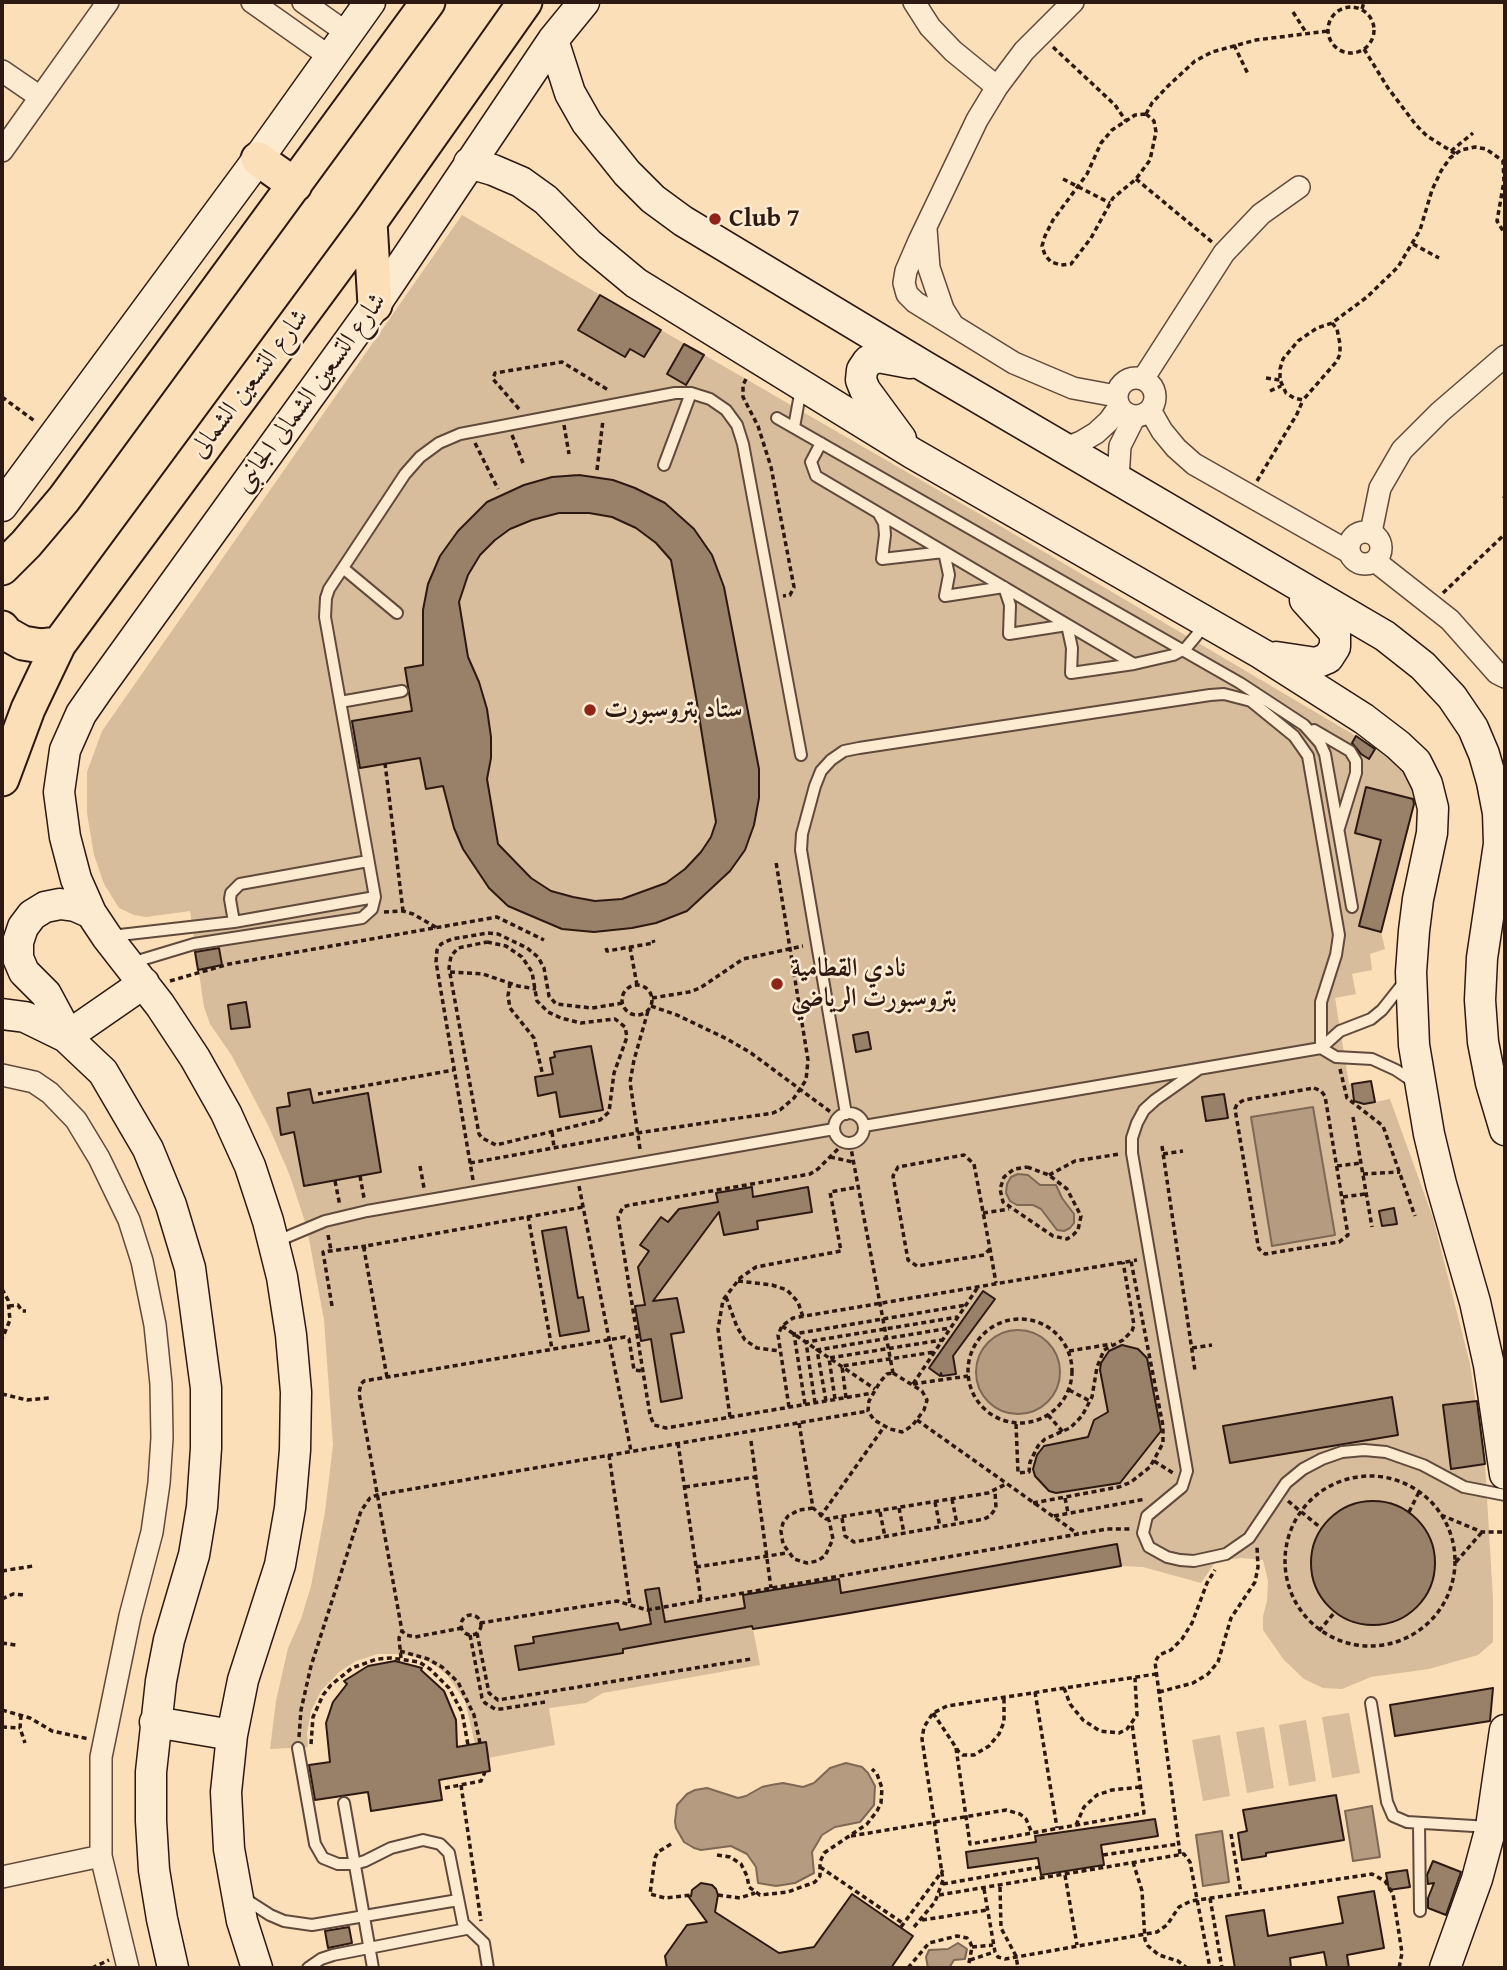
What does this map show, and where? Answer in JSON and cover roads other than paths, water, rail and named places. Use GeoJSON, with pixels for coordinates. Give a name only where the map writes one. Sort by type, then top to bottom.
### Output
{"type":"FeatureCollection","features":[{"type":"Feature","properties":{"kind":"main road"},"geometry":{"type":"LineString","coordinates":[[2,568],[64,499],[428,2]]}},
{"type":"Feature","properties":{"kind":"main road","name":"شارع التسعين الشمالى"},"geometry":{"type":"LineString","coordinates":[[2,779],[28,709],[59,644],[370,222],[525,2]]}},
{"type":"Feature","properties":{"kind":"main road"},"geometry":{"type":"LineString","coordinates":[[258,159],[295,185]]}},
{"type":"Feature","properties":{"kind":"main road"},"geometry":{"type":"LineString","coordinates":[[370,222],[375,305]]}},
{"type":"Feature","properties":{"kind":"main road"},"geometry":{"type":"LineString","coordinates":[[2,628],[23,643],[41,646],[59,644]]}},
{"type":"Feature","properties":{"kind":"street"},"geometry":{"type":"LineString","coordinates":[[2,151],[108,2]]}},
{"type":"Feature","properties":{"kind":"street"},"geometry":{"type":"LineString","coordinates":[[252,2],[330,57]]}},
{"type":"Feature","properties":{"kind":"street"},"geometry":{"type":"LineString","coordinates":[[303,2],[347,33]]}},
{"type":"Feature","properties":{"kind":"street"},"geometry":{"type":"LineString","coordinates":[[2,506],[258,159],[370,2]]}},
{"type":"Feature","properties":{"kind":"street","name":"شارع التسعين الشمالى الجانبى"},"geometry":{"type":"LineString","coordinates":[[257,1968],[237,1894],[229,1849],[226,1792],[232,1735],[243,1680],[280,1565],[290,1508],[296,1392],[291,1335],[274,1242],[250,1166],[226,1113],[195,1058],[140,978],[99,925],[73,869],[65,837],[59,792],[65,750],[81,714],[375,305],[553,40],[584,2]]}},
{"type":"Feature","properties":{"kind":"street"},"geometry":{"type":"LineString","coordinates":[[915,2],[930,26],[953,51],[997,87]]}},
{"type":"Feature","properties":{"kind":"street"},"geometry":{"type":"LineString","coordinates":[[1073,2],[1038,34],[997,87],[976,120],[906,271],[904,283],[907,294],[915,303],[1014,363],[1048,380],[1130,407],[1162,431],[1194,464],[1349,552]]}},
{"type":"Feature","properties":{"kind":"street"},"geometry":{"type":"LineString","coordinates":[[553,40],[566,83],[587,123],[621,166],[653,199],[683,221],[924,366],[1385,636],[1423,666],[1452,697],[1473,728],[1492,782],[1499,844],[1482,958],[1480,1000],[1483,1041],[1491,1083],[1505,1130]]}},
{"type":"Feature","properties":{"kind":"street"},"geometry":{"type":"LineString","coordinates":[[2,71],[40,97]]}},
{"type":"Feature","properties":{"kind":"street"},"geometry":{"type":"LineString","coordinates":[[469,163],[521,183],[546,200],[620,271],[758,359],[912,453],[1262,654],[1327,695],[1398,745],[1416,762],[1427,784],[1433,808],[1432,833],[1418,899],[1411,972],[1420,1086],[1441,1184],[1462,1252],[1489,1365],[1505,1474]]}},
{"type":"Feature","properties":{"kind":"street"},"geometry":{"type":"LineString","coordinates":[[1143,379],[1224,253],[1261,214],[1299,187]]}},
{"type":"Feature","properties":{"kind":"street"},"geometry":{"type":"LineString","coordinates":[[926,227],[929,268],[937,295],[954,327]]}},
{"type":"Feature","properties":{"kind":"street"},"geometry":{"type":"LineString","coordinates":[[906,271],[929,268]]}},
{"type":"Feature","properties":{"kind":"street"},"geometry":{"type":"LineString","coordinates":[[915,303],[937,295]]}},
{"type":"Feature","properties":{"kind":"street"},"geometry":{"type":"LineString","coordinates":[[1371,532],[1380,488],[1402,450],[1440,412],[1505,355]]}},
{"type":"Feature","properties":{"kind":"street"},"geometry":{"type":"LineString","coordinates":[[912,453],[865,390],[861,380],[862,370],[869,361],[878,357],[924,366]]}},
{"type":"Feature","properties":{"kind":"street"},"geometry":{"type":"LineString","coordinates":[[1065,448],[1096,433],[1130,407],[1154,404],[1154,389],[1143,379],[1136,377],[1122,383],[1130,407],[1120,446],[1118,480]]}},
{"type":"Feature","properties":{"kind":"street"},"geometry":{"type":"LineString","coordinates":[[1371,532],[1380,541],[1381,548],[1375,561],[1363,564],[1352,558],[1348,545],[1356,533],[1371,532]]}},
{"type":"Feature","properties":{"kind":"street"},"geometry":{"type":"LineString","coordinates":[[1375,561],[1432,604],[1468,639],[1497,673],[1505,677]]}},
{"type":"Feature","properties":{"kind":"street"},"geometry":{"type":"LineString","coordinates":[[1262,654],[1316,663],[1328,658],[1335,647],[1335,634],[1327,623],[1283,577]]}},
{"type":"Feature","properties":{"kind":"street"},"geometry":{"type":"LineString","coordinates":[[66,1037],[50,1000],[24,972],[19,958],[18,942],[27,921],[45,907],[60,904],[75,906],[99,925]]}},
{"type":"Feature","properties":{"kind":"street"},"geometry":{"type":"LineString","coordinates":[[66,1037],[140,978]]}},
{"type":"Feature","properties":{"kind":"street"},"geometry":{"type":"LineString","coordinates":[[2,1014],[25,1017],[66,1037],[103,1072],[148,1149],[171,1205],[190,1268],[206,1388],[202,1507],[194,1555],[169,1640],[155,1722],[151,1772],[151,1821],[158,1895],[173,1968]]}},
{"type":"Feature","properties":{"kind":"street"},"geometry":{"type":"LineString","coordinates":[[2,1075],[34,1082],[50,1093],[76,1120],[99,1158],[129,1220],[142,1261],[155,1325],[161,1384],[159,1483],[152,1532],[130,1616],[101,1757],[101,1856],[128,1968]]}},
{"type":"Feature","properties":{"kind":"street"},"geometry":{"type":"LineString","coordinates":[[155,1722],[232,1735]]}},
{"type":"Feature","properties":{"kind":"street"},"geometry":{"type":"LineString","coordinates":[[1445,1968],[1477,1879],[1490,1826],[1505,1730]]}},
{"type":"Feature","properties":{"kind":"street"},"geometry":{"type":"LineString","coordinates":[[2,1877],[101,1856]]}},
{"type":"Feature","properties":{"kind":"lane"},"geometry":{"type":"LineString","coordinates":[[794,427],[801,385]]}},
{"type":"Feature","properties":{"kind":"lane"},"geometry":{"type":"LineString","coordinates":[[140,978],[194,944],[356,919],[368,914],[372,909],[375,897],[324,607],[329,589],[405,474],[439,443],[470,431],[562,413],[604,401],[675,393],[691,393],[710,399],[726,410],[737,425],[744,444],[801,755]]}},
{"type":"Feature","properties":{"kind":"lane"},"geometry":{"type":"LineString","coordinates":[[664,465],[691,393]]}},
{"type":"Feature","properties":{"kind":"lane"},"geometry":{"type":"LineString","coordinates":[[777,418],[1240,683],[1304,725],[1345,747],[1354,755],[1356,773],[1339,831]]}},
{"type":"Feature","properties":{"kind":"lane"},"geometry":{"type":"LineString","coordinates":[[821,443],[811,462],[816,476],[1134,664]]}},
{"type":"Feature","properties":{"kind":"lane"},"geometry":{"type":"LineString","coordinates":[[879,514],[884,523],[885,535],[882,559],[944,552]]}},
{"type":"Feature","properties":{"kind":"lane"},"geometry":{"type":"LineString","coordinates":[[944,552],[949,575],[945,596],[1003,587]]}},
{"type":"Feature","properties":{"kind":"lane"},"geometry":{"type":"LineString","coordinates":[[342,568],[397,613]]}},
{"type":"Feature","properties":{"kind":"lane"},"geometry":{"type":"LineString","coordinates":[[1003,587],[1010,605],[1009,634],[1067,625]]}},
{"type":"Feature","properties":{"kind":"lane"},"geometry":{"type":"LineString","coordinates":[[1067,625],[1072,648],[1071,673],[1166,658],[1182,652],[1208,622]]}},
{"type":"Feature","properties":{"kind":"lane"},"geometry":{"type":"LineString","coordinates":[[340,702],[402,691]]}},
{"type":"Feature","properties":{"kind":"lane"},"geometry":{"type":"LineString","coordinates":[[846,1114],[801,850],[802,834],[821,771],[844,751],[859,748],[1224,694],[1251,701],[1294,736],[1308,756],[1339,935],[1336,955],[1321,1002],[1321,1048],[1328,1054],[1339,1057],[1372,1059],[1396,1070],[1420,1086]]}},
{"type":"Feature","properties":{"kind":"lane"},"geometry":{"type":"LineString","coordinates":[[1304,725],[1320,743],[1325,754],[1352,907]]}},
{"type":"Feature","properties":{"kind":"lane"},"geometry":{"type":"LineString","coordinates":[[234,922],[230,899],[231,893],[240,884],[368,861]]}},
{"type":"Feature","properties":{"kind":"lane"},"geometry":{"type":"LineString","coordinates":[[99,925],[234,922],[375,897]]}},
{"type":"Feature","properties":{"kind":"lane"},"geometry":{"type":"LineString","coordinates":[[864,1126],[1321,1048],[1340,1031],[1370,1020],[1382,1010],[1411,972]]}},
{"type":"Feature","properties":{"kind":"lane"},"geometry":{"type":"LineString","coordinates":[[1199,1069],[1144,1110],[1132,1138],[1132,1153],[1187,1471],[1182,1487],[1147,1516],[1143,1533],[1149,1546],[1180,1560],[1194,1561],[1226,1554],[1239,1547],[1257,1528],[1279,1493],[1303,1469],[1342,1452],[1386,1452],[1476,1491],[1505,1495]]}},
{"type":"Feature","properties":{"kind":"lane"},"geometry":{"type":"LineString","coordinates":[[846,1114],[859,1118],[864,1126],[860,1138],[847,1143],[839,1139],[834,1129],[838,1118],[846,1114]]}},
{"type":"Feature","properties":{"kind":"lane"},"geometry":{"type":"LineString","coordinates":[[274,1242],[342,1216],[834,1129]]}},
{"type":"Feature","properties":{"kind":"lane"},"geometry":{"type":"LineString","coordinates":[[1371,1703],[1389,1810],[1400,1820],[1490,1826]]}},
{"type":"Feature","properties":{"kind":"lane"},"geometry":{"type":"LineString","coordinates":[[298,1754],[318,1852],[330,1862],[355,1864],[386,1849],[422,1840],[435,1841],[449,1853],[461,1917],[467,1928],[484,1943],[488,1968]]}},
{"type":"Feature","properties":{"kind":"lane"},"geometry":{"type":"LineString","coordinates":[[344,1803],[373,1968]]}},
{"type":"Feature","properties":{"kind":"lane"},"geometry":{"type":"LineString","coordinates":[[1419,1823],[1420,1911]]}},
{"type":"Feature","properties":{"kind":"lane"},"geometry":{"type":"LineString","coordinates":[[237,1894],[270,1915],[298,1924],[327,1925],[458,1900]]}},
{"type":"Feature","properties":{"kind":"lane"},"geometry":{"type":"LineString","coordinates":[[308,1968],[321,1959],[467,1928]]}},
{"type":"Feature","properties":{"kind":"place","name":"Club 7"},"geometry":{"type":"Point","coordinates":[715,219]}},
{"type":"Feature","properties":{"kind":"place","name":"ستاد بتروسبورت"},"geometry":{"type":"Point","coordinates":[590,710]}},
{"type":"Feature","properties":{"kind":"place","name":"نادي القطامية بتروسبورت الرياضي"},"geometry":{"type":"Point","coordinates":[777,984]}}]}
